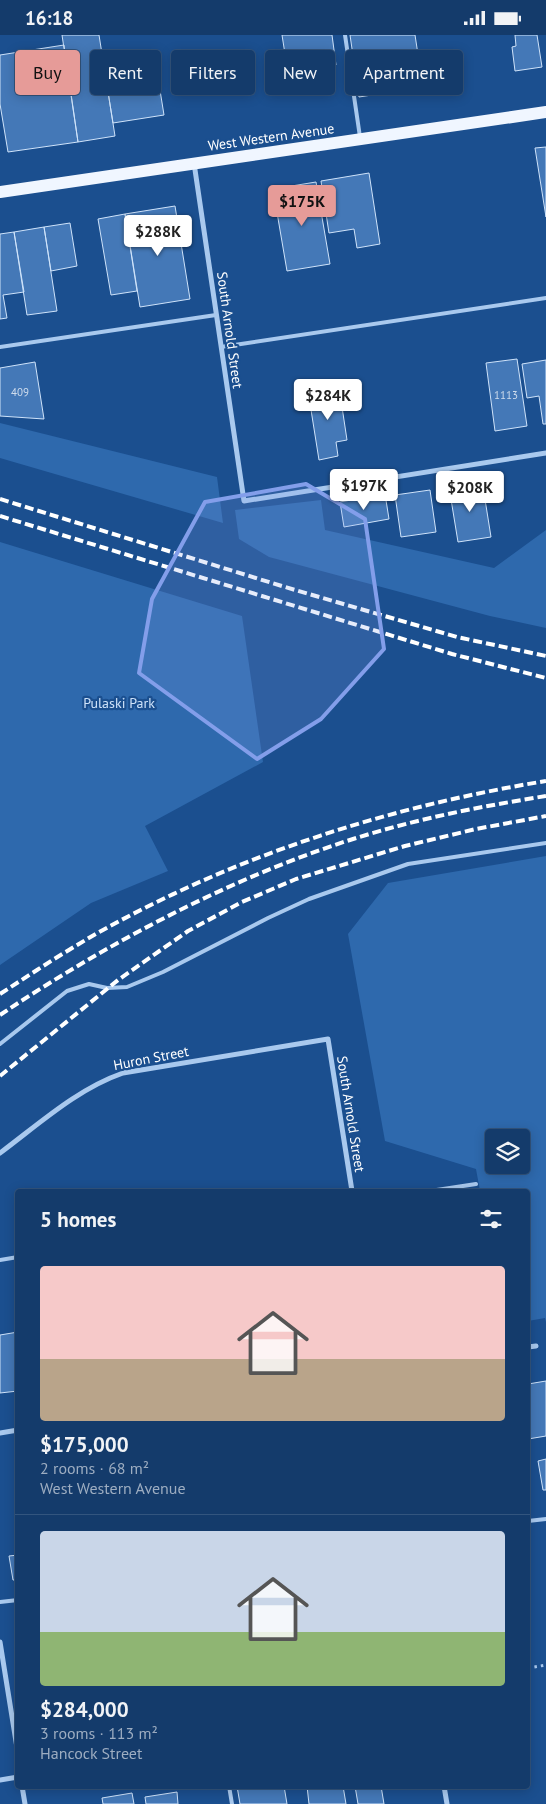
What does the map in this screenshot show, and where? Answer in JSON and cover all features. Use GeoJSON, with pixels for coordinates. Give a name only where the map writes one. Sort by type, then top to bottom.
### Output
{"type":"FeatureCollection","features":[{"type":"Feature","properties":{"kind":"main road","name":"West Western Avenue"},"geometry":{"type":"LineString","coordinates":[[0,192],[546,112]]}},
{"type":"Feature","properties":{"kind":"street","name":"South Arnold Street"},"geometry":{"type":"LineString","coordinates":[[194,163],[244,501],[546,453]]}},
{"type":"Feature","properties":{"kind":"street","name":"South Arnold Street"},"geometry":{"type":"LineString","coordinates":[[328,1039],[352,1189]]}},
{"type":"Feature","properties":{"kind":"street","name":"Huron Street"},"geometry":{"type":"LineString","coordinates":[[0,1153],[86,1089],[103,1080],[123,1073],[328,1039]]}},
{"type":"Feature","properties":{"kind":"street"},"geometry":{"type":"LineString","coordinates":[[530,1347],[536,1346]]}},
{"type":"Feature","properties":{"kind":"street"},"geometry":{"type":"LineString","coordinates":[[0,1433],[15,1430]]}},
{"type":"Feature","properties":{"kind":"street"},"geometry":{"type":"LineString","coordinates":[[0,1642],[15,1735]]}},
{"type":"Feature","properties":{"kind":"street"},"geometry":{"type":"LineString","coordinates":[[0,1780],[15,1778]]}},
{"type":"Feature","properties":{"kind":"street"},"geometry":{"type":"LineString","coordinates":[[22,1789],[25,1804]]}},
{"type":"Feature","properties":{"kind":"street"},"geometry":{"type":"LineString","coordinates":[[444,1789],[447,1804]]}},
{"type":"Feature","properties":{"kind":"lane"},"geometry":{"type":"LineString","coordinates":[[345,35],[361,139]]}},
{"type":"Feature","properties":{"kind":"lane"},"geometry":{"type":"LineString","coordinates":[[221,347],[546,298]]}},
{"type":"Feature","properties":{"kind":"lane"},"geometry":{"type":"LineString","coordinates":[[0,347],[216,315]]}},
{"type":"Feature","properties":{"kind":"lane"},"geometry":{"type":"LineString","coordinates":[[0,1044],[67,991],[89,984],[107,988],[126,987],[163,972],[309,899],[408,864],[546,843]]}},
{"type":"Feature","properties":{"kind":"lane"},"geometry":{"type":"LineString","coordinates":[[443,1189],[476,1184]]}},
{"type":"Feature","properties":{"kind":"lane"},"geometry":{"type":"LineString","coordinates":[[0,1260],[15,1258]]}},
{"type":"Feature","properties":{"kind":"lane"},"geometry":{"type":"LineString","coordinates":[[530,1521],[546,1519]]}},
{"type":"Feature","properties":{"kind":"lane"},"geometry":{"type":"LineString","coordinates":[[0,1602],[15,1600]]}},
{"type":"Feature","properties":{"kind":"lane"},"geometry":{"type":"LineString","coordinates":[[230,1789],[232,1804]]}},
{"type":"Feature","properties":{"kind":"path"},"geometry":{"type":"LineString","coordinates":[[530,1668],[546,1665]]}},
{"type":"Feature","properties":{"kind":"highlighted area"},"geometry":{"type":"Polygon","coordinates":[[[306,484],[365,519],[384,649],[321,719],[257,759],[139,673],[152,599],[205,502],[306,484]]]}},
{"type":"Feature","properties":{"kind":"green space"},"geometry":{"type":"Polygon","coordinates":[[[0,423],[217,477],[223,523],[0,458],[0,423]]]}},
{"type":"Feature","properties":{"kind":"green space"},"geometry":{"type":"Polygon","coordinates":[[[321,500],[325,530],[494,568],[546,530],[546,628],[490,616],[269,557],[239,539],[235,510],[321,500]]]}},
{"type":"Feature","properties":{"kind":"green space","name":"Pulaski Park"},"geometry":{"type":"Polygon","coordinates":[[[0,542],[242,616],[263,762],[145,826],[168,871],[91,903],[0,965],[0,542]]]}},
{"type":"Feature","properties":{"kind":"green space"},"geometry":{"type":"Polygon","coordinates":[[[546,856],[546,1322],[545,1318],[530,1321],[530,1189],[480,1189],[476,1169],[385,1141],[348,934],[388,883],[546,856]]]}},
{"type":"Feature","properties":{"kind":"building"},"geometry":{"type":"Polygon","coordinates":[[[62,35],[99,35],[101,50],[90,50],[90,95],[109,95],[115,136],[78,142],[71,95],[80,95],[80,50],[64,50],[62,35]]]}},
{"type":"Feature","properties":{"kind":"building"},"geometry":{"type":"Polygon","coordinates":[[[282,35],[332,35],[334,50],[284,50],[282,35]]]}},
{"type":"Feature","properties":{"kind":"building"},"geometry":{"type":"Polygon","coordinates":[[[350,35],[415,35],[417,50],[352,50],[350,35]]]}},
{"type":"Feature","properties":{"kind":"building"},"geometry":{"type":"Polygon","coordinates":[[[515,35],[537,35],[542,67],[515,71],[512,47],[516,46],[515,35]]]}},
{"type":"Feature","properties":{"kind":"building"},"geometry":{"type":"Polygon","coordinates":[[[64,45],[65,50],[32,50],[64,45]]]}},
{"type":"Feature","properties":{"kind":"building"},"geometry":{"type":"Polygon","coordinates":[[[15,53],[15,95],[71,95],[78,142],[8,152],[0,104],[0,55],[15,53]]]}},
{"type":"Feature","properties":{"kind":"building"},"geometry":{"type":"Polygon","coordinates":[[[108,95],[161,95],[164,115],[113,123],[108,95]]]}},
{"type":"Feature","properties":{"kind":"building"},"geometry":{"type":"Polygon","coordinates":[[[546,147],[546,217],[535,148],[546,147]]]}},
{"type":"Feature","properties":{"kind":"building"},"geometry":{"type":"Polygon","coordinates":[[[369,173],[380,244],[357,248],[354,229],[329,233],[321,181],[369,173]]]}},
{"type":"Feature","properties":{"kind":"building"},"geometry":{"type":"Polygon","coordinates":[[[316,182],[330,264],[287,271],[273,189],[316,182]]]}},
{"type":"Feature","properties":{"kind":"building"},"geometry":{"type":"Polygon","coordinates":[[[175,206],[190,299],[140,307],[125,214],[175,206]]]}},
{"type":"Feature","properties":{"kind":"building"},"geometry":{"type":"Polygon","coordinates":[[[125,214],[137,291],[111,295],[98,219],[125,214]]]}},
{"type":"Feature","properties":{"kind":"building"},"geometry":{"type":"Polygon","coordinates":[[[70,223],[77,266],[51,271],[44,227],[70,223]]]}},
{"type":"Feature","properties":{"kind":"building"},"geometry":{"type":"Polygon","coordinates":[[[44,227],[57,311],[27,315],[14,232],[44,227]]]}},
{"type":"Feature","properties":{"kind":"building"},"geometry":{"type":"Polygon","coordinates":[[[14,232],[24,292],[3,295],[7,318],[0,319],[0,234],[14,232]]]}},
{"type":"Feature","properties":{"kind":"building"},"geometry":{"type":"Polygon","coordinates":[[[517,359],[527,426],[495,431],[486,363],[517,359]]]}},
{"type":"Feature","properties":{"kind":"building"},"geometry":{"type":"Polygon","coordinates":[[[546,360],[546,424],[543,424],[539,396],[527,398],[522,364],[546,360]]]}},
{"type":"Feature","properties":{"kind":"building"},"geometry":{"type":"Polygon","coordinates":[[[35,362],[44,419],[0,416],[0,368],[35,362]]]}},
{"type":"Feature","properties":{"kind":"building"},"geometry":{"type":"Polygon","coordinates":[[[339,387],[347,440],[336,442],[338,456],[319,460],[308,391],[339,387]]]}},
{"type":"Feature","properties":{"kind":"building"},"geometry":{"type":"Polygon","coordinates":[[[474,483],[476,494],[484,493],[491,537],[458,542],[449,487],[474,483]]]}},
{"type":"Feature","properties":{"kind":"building"},"geometry":{"type":"Polygon","coordinates":[[[430,490],[436,532],[401,537],[395,495],[430,490]]]}},
{"type":"Feature","properties":{"kind":"building"},"geometry":{"type":"Polygon","coordinates":[[[385,494],[389,519],[344,527],[340,502],[385,494]]]}},
{"type":"Feature","properties":{"kind":"building"},"geometry":{"type":"Polygon","coordinates":[[[15,1332],[15,1391],[0,1393],[0,1335],[15,1332]]]}},
{"type":"Feature","properties":{"kind":"building"},"geometry":{"type":"Polygon","coordinates":[[[546,1381],[546,1436],[530,1439],[530,1384],[546,1381]]]}},
{"type":"Feature","properties":{"kind":"building"},"geometry":{"type":"Polygon","coordinates":[[[546,1459],[546,1490],[543,1490],[538,1461],[546,1459]]]}},
{"type":"Feature","properties":{"kind":"building"},"geometry":{"type":"Polygon","coordinates":[[[15,1555],[15,1580],[13,1580],[9,1556],[15,1555]]]}},
{"type":"Feature","properties":{"kind":"building"},"geometry":{"type":"Polygon","coordinates":[[[238,1789],[284,1789],[287,1804],[240,1804],[238,1789]]]}},
{"type":"Feature","properties":{"kind":"building"},"geometry":{"type":"Polygon","coordinates":[[[307,1789],[344,1789],[346,1804],[309,1804],[307,1789]]]}},
{"type":"Feature","properties":{"kind":"building"},"geometry":{"type":"Polygon","coordinates":[[[356,1789],[382,1789],[384,1804],[358,1804],[356,1789]]]}},
{"type":"Feature","properties":{"kind":"building"},"geometry":{"type":"Polygon","coordinates":[[[177,1792],[178,1804],[146,1804],[145,1797],[177,1792]]]}},
{"type":"Feature","properties":{"kind":"building"},"geometry":{"type":"Polygon","coordinates":[[[132,1793],[134,1804],[103,1804],[102,1798],[132,1793]]]}},
{"type":"Feature","properties":{"kind":"railway"},"geometry":{"type":"LineString","coordinates":[[0,499],[285,587],[457,637],[546,656]]}},
{"type":"Feature","properties":{"kind":"railway"},"geometry":{"type":"LineString","coordinates":[[0,516],[452,654],[546,678]]}},
{"type":"Feature","properties":{"kind":"railway"},"geometry":{"type":"LineString","coordinates":[[0,994],[103,930],[208,878],[263,856],[318,836],[374,819],[488,791],[546,781]]}},
{"type":"Feature","properties":{"kind":"railway"},"geometry":{"type":"LineString","coordinates":[[0,1015],[93,957],[141,930],[192,904],[294,860],[346,841],[416,821],[546,796]]}},
{"type":"Feature","properties":{"kind":"railway"},"geometry":{"type":"LineString","coordinates":[[0,1076],[118,980],[188,931],[242,902],[296,879],[405,846],[476,829],[546,816]]}}]}
